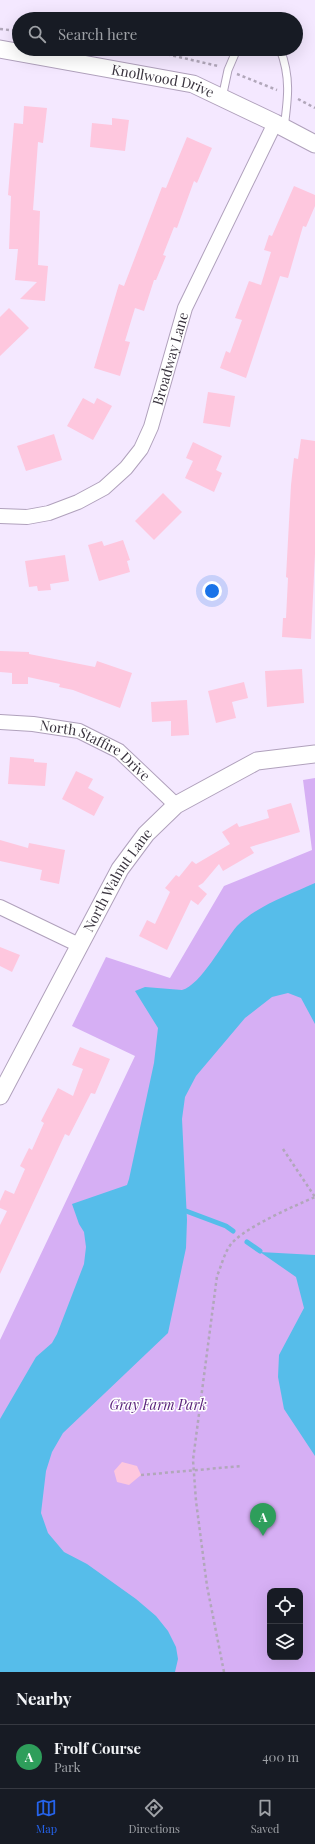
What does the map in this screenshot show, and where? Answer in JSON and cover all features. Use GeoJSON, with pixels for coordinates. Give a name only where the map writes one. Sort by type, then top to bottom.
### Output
{"type":"FeatureCollection","features":[{"type":"Feature","properties":{"kind":"street","name":"Knollwood Drive"},"geometry":{"type":"LineString","coordinates":[[0,49],[12,51]]}},
{"type":"Feature","properties":{"kind":"street","name":"Knollwood Drive"},"geometry":{"type":"LineString","coordinates":[[39,56],[193,84],[280,125],[315,144]]}},
{"type":"Feature","properties":{"kind":"street","name":"Broadway Lane"},"geometry":{"type":"LineString","coordinates":[[0,516],[27,517],[49,513],[78,502],[104,488],[126,468],[141,449],[151,427],[185,308],[280,125]]}},
{"type":"Feature","properties":{"kind":"street","name":"North Staffire Drive"},"geometry":{"type":"LineString","coordinates":[[0,722],[33,724],[79,731],[119,751],[176,805]]}},
{"type":"Feature","properties":{"kind":"street","name":"North Walnut Lane"},"geometry":{"type":"LineString","coordinates":[[0,1096],[78,945],[120,869],[146,834],[176,805],[257,760],[315,754]]}},
{"type":"Feature","properties":{"kind":"street"},"geometry":{"type":"LineString","coordinates":[[0,907],[78,945]]}},
{"type":"Feature","properties":{"kind":"lane"},"geometry":{"type":"LineString","coordinates":[[222,98],[228,70],[233,56]]}},
{"type":"Feature","properties":{"kind":"lane"},"geometry":{"type":"LineString","coordinates":[[280,125],[288,95],[288,71],[283,56]]}},
{"type":"Feature","properties":{"kind":"path"},"geometry":{"type":"LineString","coordinates":[[0,29],[12,30]]}},
{"type":"Feature","properties":{"kind":"path"},"geometry":{"type":"LineString","coordinates":[[224,1672],[207,1586],[196,1501],[193,1460],[203,1372],[217,1276],[228,1250],[234,1240],[264,1221],[315,1197],[283,1149]]}},
{"type":"Feature","properties":{"kind":"path"},"geometry":{"type":"LineString","coordinates":[[141,1475],[242,1466]]}},
{"type":"Feature","properties":{"kind":"green space","name":"Gray Farm Park"},"geometry":{"type":"Polygon","coordinates":[[[315,778],[315,1672],[0,1672],[0,1340],[135,1056],[72,1026],[106,957],[170,978],[224,886],[312,850],[303,780],[315,778]]]}},
{"type":"Feature","properties":{"kind":"water"},"geometry":{"type":"Polygon","coordinates":[[[315,883],[315,1024],[301,998],[288,993],[272,997],[245,1018],[196,1076],[185,1097],[182,1119],[187,1220],[186,1248],[168,1333],[63,1433],[52,1452],[46,1471],[41,1513],[48,1533],[64,1552],[87,1564],[136,1599],[156,1616],[168,1631],[176,1647],[178,1659],[175,1672],[0,1672],[0,1419],[36,1357],[52,1343],[57,1334],[84,1264],[86,1247],[84,1232],[79,1224],[72,1204],[127,1185],[129,1179],[154,1063],[158,1028],[135,991],[145,987],[182,990],[189,986],[204,972],[231,933],[245,919],[264,906],[315,883]]]}},
{"type":"Feature","properties":{"kind":"water"},"geometry":{"type":"Polygon","coordinates":[[[260,1252],[315,1255],[315,1456],[284,1409],[278,1377],[279,1355],[304,1308],[296,1277],[260,1252]]]}},
{"type":"Feature","properties":{"kind":"building"},"geometry":{"type":"Polygon","coordinates":[[[24,106],[47,108],[43,143],[38,142],[33,210],[40,211],[38,265],[48,266],[45,301],[20,299],[37,282],[15,280],[18,249],[9,249],[11,196],[8,195],[14,123],[23,124],[24,106]]]}},
{"type":"Feature","properties":{"kind":"building"},"geometry":{"type":"Polygon","coordinates":[[[112,118],[129,120],[125,151],[90,147],[92,123],[112,125],[112,118]]]}},
{"type":"Feature","properties":{"kind":"building"},"geometry":{"type":"Polygon","coordinates":[[[187,137],[212,148],[197,183],[194,181],[177,228],[174,227],[163,255],[166,256],[156,280],[154,280],[144,311],[135,308],[125,341],[130,342],[120,376],[94,368],[119,284],[124,286],[162,187],[166,188],[187,137]]]}},
{"type":"Feature","properties":{"kind":"building"},"geometry":{"type":"Polygon","coordinates":[[[294,186],[315,195],[315,206],[306,227],[303,226],[288,278],[280,276],[246,378],[220,368],[226,351],[230,353],[242,320],[235,318],[249,281],[261,285],[271,252],[264,250],[269,235],[272,236],[294,186]]]}},
{"type":"Feature","properties":{"kind":"building"},"geometry":{"type":"Polygon","coordinates":[[[9,308],[29,328],[0,356],[0,317],[9,308]]]}},
{"type":"Feature","properties":{"kind":"building"},"geometry":{"type":"Polygon","coordinates":[[[208,392],[235,396],[230,427],[203,423],[208,392]]]}},
{"type":"Feature","properties":{"kind":"building"},"geometry":{"type":"Polygon","coordinates":[[[83,398],[94,404],[97,398],[112,406],[93,440],[67,426],[83,398]]]}},
{"type":"Feature","properties":{"kind":"building"},"geometry":{"type":"Polygon","coordinates":[[[54,434],[62,460],[26,471],[17,446],[54,434]]]}},
{"type":"Feature","properties":{"kind":"building"},"geometry":{"type":"Polygon","coordinates":[[[301,439],[315,441],[315,554],[311,639],[282,637],[283,618],[286,618],[288,578],[286,577],[291,485],[294,458],[298,459],[301,439]]]}},
{"type":"Feature","properties":{"kind":"building"},"geometry":{"type":"Polygon","coordinates":[[[193,442],[222,456],[216,470],[222,473],[214,492],[185,478],[193,461],[186,458],[193,442]]]}},
{"type":"Feature","properties":{"kind":"building"},"geometry":{"type":"Polygon","coordinates":[[[163,493],[182,512],[154,540],[135,521],[163,493]]]}},
{"type":"Feature","properties":{"kind":"building"},"geometry":{"type":"Polygon","coordinates":[[[123,540],[130,560],[127,561],[130,572],[99,581],[88,545],[102,541],[104,546],[123,540]]]}},
{"type":"Feature","properties":{"kind":"building"},"geometry":{"type":"Polygon","coordinates":[[[65,555],[69,581],[50,584],[51,590],[38,591],[37,586],[29,587],[25,561],[65,555]]]}},
{"type":"Feature","properties":{"kind":"building"},"geometry":{"type":"Polygon","coordinates":[[[0,651],[29,652],[29,654],[95,667],[97,661],[132,673],[120,708],[73,690],[59,687],[60,684],[28,677],[28,684],[12,684],[12,673],[0,672],[0,651]]]}},
{"type":"Feature","properties":{"kind":"building"},"geometry":{"type":"Polygon","coordinates":[[[302,669],[304,703],[267,707],[265,671],[302,669]]]}},
{"type":"Feature","properties":{"kind":"building"},"geometry":{"type":"Polygon","coordinates":[[[244,682],[248,698],[232,702],[236,718],[216,723],[208,691],[244,682]]]}},
{"type":"Feature","properties":{"kind":"building"},"geometry":{"type":"Polygon","coordinates":[[[187,700],[189,735],[171,736],[171,721],[152,722],[151,702],[187,700]]]}},
{"type":"Feature","properties":{"kind":"building"},"geometry":{"type":"Polygon","coordinates":[[[10,757],[34,759],[34,762],[47,763],[45,786],[8,784],[10,757]]]}},
{"type":"Feature","properties":{"kind":"building"},"geometry":{"type":"Polygon","coordinates":[[[76,771],[93,779],[88,788],[104,797],[94,816],[62,799],[76,771]]]}},
{"type":"Feature","properties":{"kind":"building"},"geometry":{"type":"Polygon","coordinates":[[[291,803],[300,832],[250,847],[254,853],[223,871],[219,864],[203,883],[198,886],[207,894],[198,905],[191,900],[167,950],[139,936],[147,920],[155,924],[170,892],[165,888],[176,875],[179,877],[192,861],[196,864],[230,844],[222,832],[237,823],[239,827],[269,818],[267,810],[291,803]]]}},
{"type":"Feature","properties":{"kind":"building"},"geometry":{"type":"Polygon","coordinates":[[[0,840],[28,848],[29,843],[65,850],[59,884],[40,880],[42,870],[0,861],[0,840]]]}},
{"type":"Feature","properties":{"kind":"building"},"geometry":{"type":"Polygon","coordinates":[[[0,947],[20,955],[12,972],[0,966],[0,947]]]}},
{"type":"Feature","properties":{"kind":"building"},"geometry":{"type":"Polygon","coordinates":[[[80,1047],[110,1059],[95,1094],[91,1093],[69,1136],[65,1134],[0,1274],[0,1225],[7,1211],[0,1208],[0,1201],[5,1190],[14,1194],[25,1169],[20,1166],[29,1148],[32,1150],[44,1123],[41,1121],[58,1088],[73,1096],[83,1069],[72,1065],[80,1047]]]}},
{"type":"Feature","properties":{"kind":"building"},"geometry":{"type":"Polygon","coordinates":[[[122,1462],[137,1466],[141,1475],[129,1485],[117,1482],[114,1471],[122,1462]]]}},
{"type":"Feature","properties":{"kind":"waterway"},"geometry":{"type":"LineString","coordinates":[[186,1211],[226,1226],[233,1231]]}},
{"type":"Feature","properties":{"kind":"waterway"},"geometry":{"type":"LineString","coordinates":[[247,1242],[260,1251]]}},
{"type":"Feature","properties":{"kind":"place","name":"Frolf Course"},"geometry":{"type":"Point","coordinates":[263,1536]}}]}
